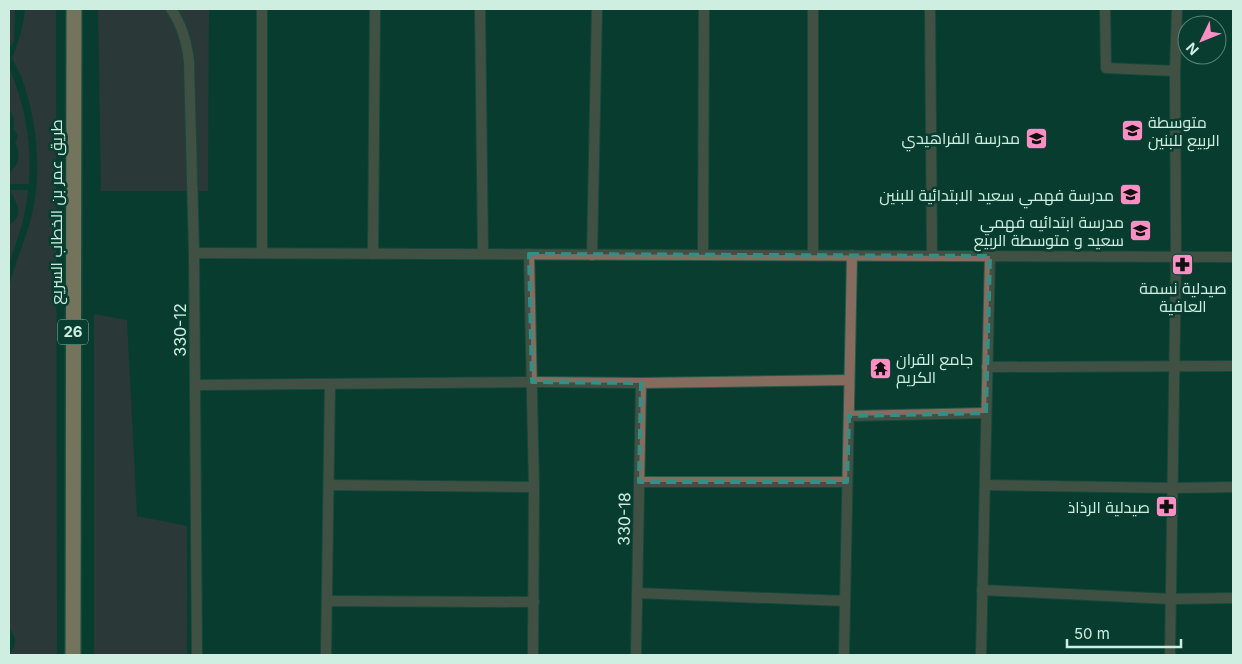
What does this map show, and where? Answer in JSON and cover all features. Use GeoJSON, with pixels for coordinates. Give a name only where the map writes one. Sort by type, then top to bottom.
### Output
{"type":"FeatureCollection","features":[{"type":"Feature","properties":{"kind":"highway","name":"طريق عمر بن الخطاب السريع"},"geometry":{"type":"LineString","coordinates":[[73,655],[74,9]]}},
{"type":"Feature","properties":{"kind":"street","name":"330-12"},"geometry":{"type":"LineString","coordinates":[[170,9],[182,30],[188,51],[194,253],[197,655]]}},
{"type":"Feature","properties":{"kind":"street"},"geometry":{"type":"LineString","coordinates":[[262,9],[262,253]]}},
{"type":"Feature","properties":{"kind":"street"},"geometry":{"type":"LineString","coordinates":[[373,254],[375,9]]}},
{"type":"Feature","properties":{"kind":"street"},"geometry":{"type":"LineString","coordinates":[[480,9],[483,254]]}},
{"type":"Feature","properties":{"kind":"street"},"geometry":{"type":"LineString","coordinates":[[592,255],[597,9]]}},
{"type":"Feature","properties":{"kind":"street"},"geometry":{"type":"LineString","coordinates":[[703,255],[704,9]]}},
{"type":"Feature","properties":{"kind":"street"},"geometry":{"type":"LineString","coordinates":[[813,9],[813,255]]}},
{"type":"Feature","properties":{"kind":"street"},"geometry":{"type":"LineString","coordinates":[[930,9],[932,256]]}},
{"type":"Feature","properties":{"kind":"street"},"geometry":{"type":"LineString","coordinates":[[1106,9],[1106,68],[1175,71]]}},
{"type":"Feature","properties":{"kind":"street"},"geometry":{"type":"LineString","coordinates":[[1170,655],[1176,257],[1175,71],[1177,9]]}},
{"type":"Feature","properties":{"kind":"street"},"geometry":{"type":"LineString","coordinates":[[194,253],[1233,257]]}},
{"type":"Feature","properties":{"kind":"street"},"geometry":{"type":"LineString","coordinates":[[529,254],[534,486],[533,655]]}},
{"type":"Feature","properties":{"kind":"street"},"geometry":{"type":"LineString","coordinates":[[844,655],[852,256]]}},
{"type":"Feature","properties":{"kind":"street"},"geometry":{"type":"LineString","coordinates":[[981,655],[990,256]]}},
{"type":"Feature","properties":{"kind":"street"},"geometry":{"type":"LineString","coordinates":[[987,366],[1233,366]]}},
{"type":"Feature","properties":{"kind":"street"},"geometry":{"type":"LineString","coordinates":[[195,385],[849,380]]}},
{"type":"Feature","properties":{"kind":"street","name":"330-18"},"geometry":{"type":"LineString","coordinates":[[636,655],[641,383]]}},
{"type":"Feature","properties":{"kind":"street"},"geometry":{"type":"LineString","coordinates":[[326,655],[330,384]]}},
{"type":"Feature","properties":{"kind":"street"},"geometry":{"type":"LineString","coordinates":[[849,416],[986,413]]}},
{"type":"Feature","properties":{"kind":"street"},"geometry":{"type":"LineString","coordinates":[[639,482],[847,482]]}},
{"type":"Feature","properties":{"kind":"street"},"geometry":{"type":"LineString","coordinates":[[985,485],[1233,487]]}},
{"type":"Feature","properties":{"kind":"street"},"geometry":{"type":"LineString","coordinates":[[329,486],[534,486]]}},
{"type":"Feature","properties":{"kind":"street"},"geometry":{"type":"LineString","coordinates":[[982,590],[1171,599],[1233,598]]}},
{"type":"Feature","properties":{"kind":"street"},"geometry":{"type":"LineString","coordinates":[[638,593],[845,601]]}},
{"type":"Feature","properties":{"kind":"street"},"geometry":{"type":"LineString","coordinates":[[328,601],[534,602]]}},
{"type":"Feature","properties":{"kind":"highlighted area"},"geometry":{"type":"Polygon","coordinates":[[[529,254],[990,256],[986,413],[849,416],[847,482],[639,482],[641,383],[532,382],[529,254]]]}},
{"type":"Feature","properties":{"kind":"shaded area"},"geometry":{"type":"Polygon","coordinates":[[[9,9],[15,9],[14,41],[9,46],[9,9]]]}},
{"type":"Feature","properties":{"kind":"shaded area"},"geometry":{"type":"Polygon","coordinates":[[[25,9],[56,9],[57,655],[9,655],[14,648],[15,641],[9,629],[9,287],[32,214],[37,182],[35,130],[32,113],[22,79],[12,58],[17,46],[25,9]]]}},
{"type":"Feature","properties":{"kind":"shaded area"},"geometry":{"type":"Polygon","coordinates":[[[98,9],[209,9],[208,191],[101,191],[98,9]]]}},
{"type":"Feature","properties":{"kind":"shaded area"},"geometry":{"type":"Polygon","coordinates":[[[9,67],[15,81],[26,124],[30,169],[29,184],[9,184],[10,175],[16,165],[18,154],[15,142],[17,135],[13,130],[14,121],[9,108],[9,67]]]}},
{"type":"Feature","properties":{"kind":"shaded area"},"geometry":{"type":"Polygon","coordinates":[[[10,190],[28,190],[23,218],[9,263],[9,225],[17,217],[18,213],[17,204],[10,190]]]}},
{"type":"Feature","properties":{"kind":"shaded area"},"geometry":{"type":"Polygon","coordinates":[[[94,314],[127,320],[137,516],[187,526],[187,655],[94,655],[94,314]]]}},
{"type":"Feature","properties":{"kind":"place","name":"متوسطة الربيع للبنين"},"geometry":{"type":"Point","coordinates":[1132,131]}},
{"type":"Feature","properties":{"kind":"place","name":"مدرسة الفراهيدي"},"geometry":{"type":"Point","coordinates":[1036,138]}},
{"type":"Feature","properties":{"kind":"place","name":"مدرسة فهمي سعيد الابتدائية للبنين"},"geometry":{"type":"Point","coordinates":[1130,195]}},
{"type":"Feature","properties":{"kind":"place","name":"مدرسة ابتدائيه فهمي سعيد و متوسطة الربيع"},"geometry":{"type":"Point","coordinates":[1140,231]}},
{"type":"Feature","properties":{"kind":"place","name":"صيدلية نسمة العافية"},"geometry":{"type":"Point","coordinates":[1183,264]}},
{"type":"Feature","properties":{"kind":"place","name":"جامع القران الكريم"},"geometry":{"type":"Point","coordinates":[880,368]}},
{"type":"Feature","properties":{"kind":"place","name":"صيدلية الرذاذ"},"geometry":{"type":"Point","coordinates":[1166,507]}}]}
